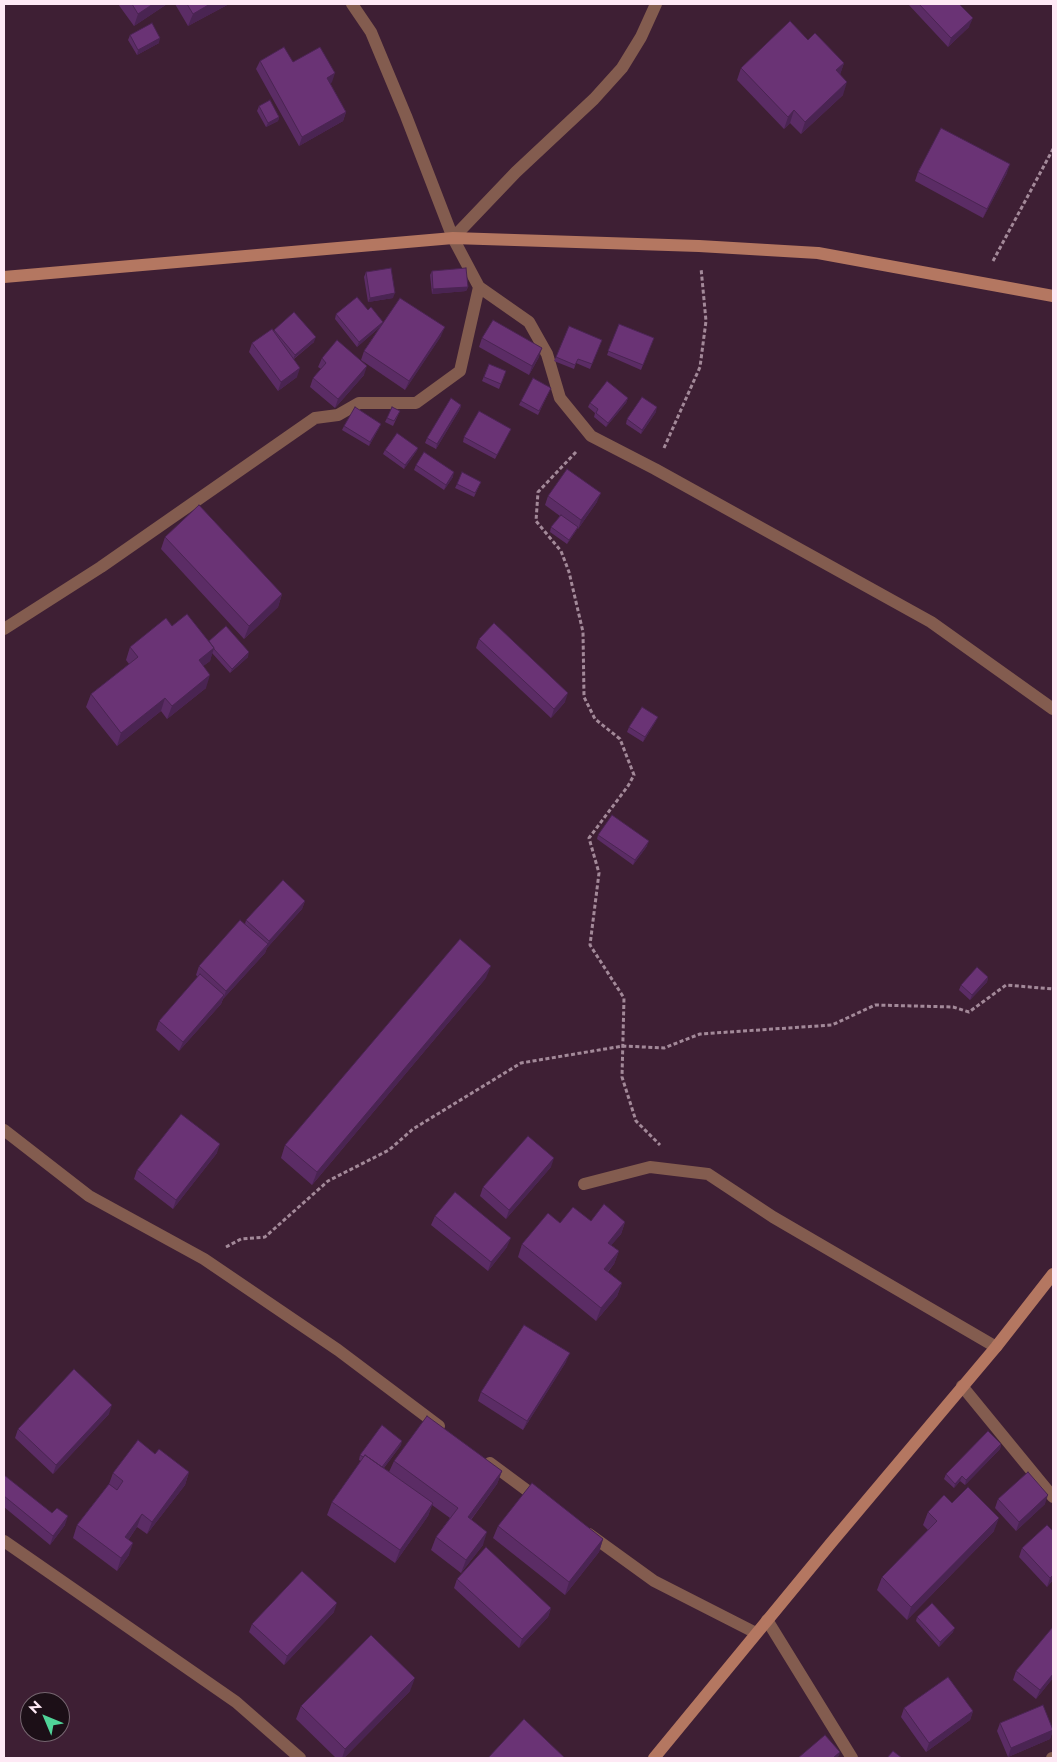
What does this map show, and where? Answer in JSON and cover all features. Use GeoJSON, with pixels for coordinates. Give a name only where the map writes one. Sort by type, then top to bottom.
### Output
{"type":"FeatureCollection","features":[{"type":"Feature","properties":{"kind":"street"},"geometry":{"type":"LineString","coordinates":[[352,4],[371,32],[453,238],[479,287],[529,322],[547,354],[560,398],[591,436],[931,622],[1053,709]]}},
{"type":"Feature","properties":{"kind":"street"},"geometry":{"type":"LineString","coordinates":[[453,238],[516,172],[594,99],[622,68],[641,37],[656,4]]}},
{"type":"Feature","properties":{"kind":"street"},"geometry":{"type":"LineString","coordinates":[[4,277],[453,238],[699,246],[818,254],[1053,296]]}},
{"type":"Feature","properties":{"kind":"street"},"geometry":{"type":"LineString","coordinates":[[4,629],[101,567],[315,418],[338,415],[359,403],[416,403],[460,371],[479,287]]}},
{"type":"Feature","properties":{"kind":"street"},"geometry":{"type":"LineString","coordinates":[[4,1130],[89,1196],[204,1259],[338,1350],[450,1433]]}},
{"type":"Feature","properties":{"kind":"street"},"geometry":{"type":"LineString","coordinates":[[584,1184],[650,1167],[708,1174],[773,1217],[996,1347]]}},
{"type":"Feature","properties":{"kind":"street"},"geometry":{"type":"LineString","coordinates":[[654,1758],[756,1633],[996,1347],[1053,1274]]}},
{"type":"Feature","properties":{"kind":"street"},"geometry":{"type":"LineString","coordinates":[[962,1386],[1053,1497]]}},
{"type":"Feature","properties":{"kind":"street"},"geometry":{"type":"LineString","coordinates":[[482,1457],[553,1509]]}},
{"type":"Feature","properties":{"kind":"street"},"geometry":{"type":"LineString","coordinates":[[576,1525],[654,1581],[756,1633]]}},
{"type":"Feature","properties":{"kind":"street"},"geometry":{"type":"LineString","coordinates":[[4,1541],[236,1702],[300,1758]]}},
{"type":"Feature","properties":{"kind":"street"},"geometry":{"type":"LineString","coordinates":[[767,1620],[852,1758]]}},
{"type":"Feature","properties":{"kind":"path"},"geometry":{"type":"LineString","coordinates":[[981,284],[1053,149]]}},
{"type":"Feature","properties":{"kind":"path"},"geometry":{"type":"LineString","coordinates":[[655,470],[700,367],[706,322],[699,246]]}},
{"type":"Feature","properties":{"kind":"path"},"geometry":{"type":"LineString","coordinates":[[591,436],[538,492],[536,521],[561,551],[569,572],[583,632],[584,697],[595,720],[620,739],[634,775],[589,838],[599,873],[590,946],[624,998],[622,1077],[636,1121],[662,1147]]}},
{"type":"Feature","properties":{"kind":"path"},"geometry":{"type":"LineString","coordinates":[[204,1259],[241,1239],[265,1237],[328,1181],[389,1150],[413,1129],[521,1063],[624,1046],[664,1048],[700,1034],[832,1025],[875,1005],[953,1007],[969,1012],[1006,985],[1053,989]]}},
{"type":"Feature","properties":{"kind":"building"},"geometry":{"type":"Polygon","coordinates":[[[132,4],[153,4],[138,14],[132,4]]]}},
{"type":"Feature","properties":{"kind":"building"},"geometry":{"type":"Polygon","coordinates":[[[187,4],[210,4],[193,14],[187,4]]]}},
{"type":"Feature","properties":{"kind":"building"},"geometry":{"type":"Polygon","coordinates":[[[919,4],[959,4],[973,18],[951,38],[919,4]]]}},
{"type":"Feature","properties":{"kind":"building"},"geometry":{"type":"Polygon","coordinates":[[[790,21],[808,40],[815,33],[844,63],[836,70],[847,82],[805,122],[794,110],[788,117],[741,68],[790,21]]]}},
{"type":"Feature","properties":{"kind":"building"},"geometry":{"type":"Polygon","coordinates":[[[152,23],[160,38],[138,50],[130,35],[152,23]]]}},
{"type":"Feature","properties":{"kind":"building"},"geometry":{"type":"Polygon","coordinates":[[[284,47],[293,62],[320,47],[335,73],[327,78],[346,112],[302,137],[260,61],[284,47]]]}},
{"type":"Feature","properties":{"kind":"building"},"geometry":{"type":"Polygon","coordinates":[[[270,100],[279,117],[268,123],[259,106],[270,100]]]}},
{"type":"Feature","properties":{"kind":"building"},"geometry":{"type":"Polygon","coordinates":[[[941,128],[1010,164],[987,209],[918,172],[941,128]]]}},
{"type":"Feature","properties":{"kind":"building"},"geometry":{"type":"Polygon","coordinates":[[[391,268],[395,293],[370,298],[366,272],[391,268]]]}},
{"type":"Feature","properties":{"kind":"building"},"geometry":{"type":"Polygon","coordinates":[[[466,268],[468,287],[433,289],[432,271],[466,268]]]}},
{"type":"Feature","properties":{"kind":"building"},"geometry":{"type":"Polygon","coordinates":[[[357,297],[368,310],[371,307],[383,322],[359,342],[336,314],[357,297]]]}},
{"type":"Feature","properties":{"kind":"building"},"geometry":{"type":"Polygon","coordinates":[[[400,298],[445,327],[409,381],[364,351],[400,298]]]}},
{"type":"Feature","properties":{"kind":"building"},"geometry":{"type":"Polygon","coordinates":[[[294,312],[316,337],[295,355],[274,330],[294,312]]]}},
{"type":"Feature","properties":{"kind":"building"},"geometry":{"type":"Polygon","coordinates":[[[493,320],[542,348],[532,366],[482,338],[493,320]]]}},
{"type":"Feature","properties":{"kind":"building"},"geometry":{"type":"Polygon","coordinates":[[[619,324],[654,338],[643,365],[608,351],[619,324]]]}},
{"type":"Feature","properties":{"kind":"building"},"geometry":{"type":"Polygon","coordinates":[[[569,326],[602,340],[592,364],[578,359],[575,365],[556,357],[569,326]]]}},
{"type":"Feature","properties":{"kind":"building"},"geometry":{"type":"Polygon","coordinates":[[[272,329],[300,368],[281,382],[252,343],[272,329]]]}},
{"type":"Feature","properties":{"kind":"building"},"geometry":{"type":"Polygon","coordinates":[[[337,340],[367,366],[338,399],[313,378],[326,363],[322,358],[337,340]]]}},
{"type":"Feature","properties":{"kind":"building"},"geometry":{"type":"Polygon","coordinates":[[[489,364],[506,371],[501,384],[484,377],[489,364]]]}},
{"type":"Feature","properties":{"kind":"building"},"geometry":{"type":"Polygon","coordinates":[[[533,378],[551,388],[539,411],[521,401],[533,378]]]}},
{"type":"Feature","properties":{"kind":"building"},"geometry":{"type":"Polygon","coordinates":[[[607,381],[628,398],[608,423],[596,413],[598,409],[590,403],[607,381]]]}},
{"type":"Feature","properties":{"kind":"building"},"geometry":{"type":"Polygon","coordinates":[[[642,397],[657,407],[642,430],[627,419],[642,397]]]}},
{"type":"Feature","properties":{"kind":"building"},"geometry":{"type":"Polygon","coordinates":[[[451,398],[461,405],[437,444],[427,438],[451,398]]]}},
{"type":"Feature","properties":{"kind":"building"},"geometry":{"type":"Polygon","coordinates":[[[355,407],[381,424],[370,442],[344,426],[355,407]]]}},
{"type":"Feature","properties":{"kind":"building"},"geometry":{"type":"Polygon","coordinates":[[[392,407],[400,411],[394,421],[387,418],[392,407]]]}},
{"type":"Feature","properties":{"kind":"building"},"geometry":{"type":"Polygon","coordinates":[[[479,411],[511,429],[497,455],[464,437],[479,411]]]}},
{"type":"Feature","properties":{"kind":"building"},"geometry":{"type":"Polygon","coordinates":[[[397,433],[418,448],[405,465],[385,450],[397,433]]]}},
{"type":"Feature","properties":{"kind":"building"},"geometry":{"type":"Polygon","coordinates":[[[424,452],[454,472],[446,485],[416,465],[424,452]]]}},
{"type":"Feature","properties":{"kind":"building"},"geometry":{"type":"Polygon","coordinates":[[[567,469],[601,493],[581,520],[548,496],[567,469]]]}},
{"type":"Feature","properties":{"kind":"building"},"geometry":{"type":"Polygon","coordinates":[[[462,472],[481,482],[475,493],[457,484],[462,472]]]}},
{"type":"Feature","properties":{"kind":"building"},"geometry":{"type":"Polygon","coordinates":[[[199,505],[282,594],[249,626],[165,537],[199,505]]]}},
{"type":"Feature","properties":{"kind":"building"},"geometry":{"type":"Polygon","coordinates":[[[561,515],[578,527],[569,540],[551,527],[561,515]]]}},
{"type":"Feature","properties":{"kind":"building"},"geometry":{"type":"Polygon","coordinates":[[[187,614],[214,648],[199,660],[210,675],[172,706],[165,698],[121,733],[91,694],[138,657],[130,647],[166,618],[172,626],[187,614]]]}},
{"type":"Feature","properties":{"kind":"building"},"geometry":{"type":"Polygon","coordinates":[[[494,623],[568,693],[554,709],[479,639],[494,623]]]}},
{"type":"Feature","properties":{"kind":"building"},"geometry":{"type":"Polygon","coordinates":[[[226,626],[249,652],[232,669],[209,641],[226,626]]]}},
{"type":"Feature","properties":{"kind":"building"},"geometry":{"type":"Polygon","coordinates":[[[642,707],[658,717],[645,737],[629,727],[642,707]]]}},
{"type":"Feature","properties":{"kind":"building"},"geometry":{"type":"Polygon","coordinates":[[[612,815],[649,841],[635,860],[598,835],[612,815]]]}},
{"type":"Feature","properties":{"kind":"building"},"geometry":{"type":"Polygon","coordinates":[[[283,880],[305,901],[269,941],[246,920],[283,880]]]}},
{"type":"Feature","properties":{"kind":"building"},"geometry":{"type":"Polygon","coordinates":[[[240,920],[268,944],[226,991],[199,966],[240,920]]]}},
{"type":"Feature","properties":{"kind":"building"},"geometry":{"type":"Polygon","coordinates":[[[460,939],[491,966],[317,1172],[285,1145],[460,939]]]}},
{"type":"Feature","properties":{"kind":"building"},"geometry":{"type":"Polygon","coordinates":[[[977,967],[988,977],[972,995],[961,985],[977,967]]]}},
{"type":"Feature","properties":{"kind":"building"},"geometry":{"type":"Polygon","coordinates":[[[200,974],[224,995],[183,1042],[159,1021],[200,974]]]}},
{"type":"Feature","properties":{"kind":"building"},"geometry":{"type":"Polygon","coordinates":[[[181,1114],[220,1144],[176,1200],[137,1170],[181,1114]]]}},
{"type":"Feature","properties":{"kind":"building"},"geometry":{"type":"Polygon","coordinates":[[[528,1136],[554,1158],[509,1210],[483,1187],[528,1136]]]}},
{"type":"Feature","properties":{"kind":"building"},"geometry":{"type":"Polygon","coordinates":[[[455,1192],[511,1238],[491,1262],[435,1216],[455,1192]]]}},
{"type":"Feature","properties":{"kind":"building"},"geometry":{"type":"Polygon","coordinates":[[[604,1204],[625,1222],[608,1243],[619,1251],[604,1269],[622,1283],[601,1308],[522,1244],[548,1213],[560,1223],[573,1207],[591,1221],[604,1204]]]}},
{"type":"Feature","properties":{"kind":"building"},"geometry":{"type":"Polygon","coordinates":[[[524,1325],[570,1353],[527,1421],[481,1392],[524,1325]]]}},
{"type":"Feature","properties":{"kind":"building"},"geometry":{"type":"Polygon","coordinates":[[[74,1369],[112,1405],[56,1465],[18,1429],[74,1369]]]}},
{"type":"Feature","properties":{"kind":"building"},"geometry":{"type":"Polygon","coordinates":[[[427,1416],[502,1471],[468,1517],[487,1532],[466,1560],[436,1537],[458,1508],[394,1461],[427,1416]]]}},
{"type":"Feature","properties":{"kind":"building"},"geometry":{"type":"Polygon","coordinates":[[[382,1425],[402,1441],[382,1467],[365,1455],[363,1457],[360,1455],[382,1425]]]}},
{"type":"Feature","properties":{"kind":"building"},"geometry":{"type":"Polygon","coordinates":[[[988,1431],[1001,1444],[966,1480],[962,1476],[955,1484],[946,1474],[988,1431]]]}},
{"type":"Feature","properties":{"kind":"building"},"geometry":{"type":"Polygon","coordinates":[[[138,1440],[155,1454],[159,1449],[189,1472],[152,1522],[142,1514],[125,1537],[133,1543],[121,1558],[77,1525],[109,1484],[117,1490],[123,1481],[113,1473],[138,1440]]]}},
{"type":"Feature","properties":{"kind":"building"},"geometry":{"type":"Polygon","coordinates":[[[365,1455],[433,1503],[400,1550],[332,1502],[365,1455]]]}},
{"type":"Feature","properties":{"kind":"building"},"geometry":{"type":"Polygon","coordinates":[[[1028,1472],[1048,1495],[1019,1522],[998,1499],[1028,1472]]]}},
{"type":"Feature","properties":{"kind":"building"},"geometry":{"type":"Polygon","coordinates":[[[4,1475],[52,1513],[57,1508],[68,1516],[53,1536],[4,1496],[4,1475]]]}},
{"type":"Feature","properties":{"kind":"building"},"geometry":{"type":"Polygon","coordinates":[[[532,1483],[603,1539],[569,1582],[498,1526],[532,1483]]]}},
{"type":"Feature","properties":{"kind":"building"},"geometry":{"type":"Polygon","coordinates":[[[968,1487],[999,1518],[911,1607],[882,1577],[937,1521],[928,1512],[944,1495],[952,1503],[968,1487]]]}},
{"type":"Feature","properties":{"kind":"building"},"geometry":{"type":"Polygon","coordinates":[[[1047,1525],[1053,1531],[1053,1575],[1050,1578],[1022,1548],[1047,1525]]]}},
{"type":"Feature","properties":{"kind":"building"},"geometry":{"type":"Polygon","coordinates":[[[486,1547],[551,1608],[522,1639],[457,1579],[486,1547]]]}},
{"type":"Feature","properties":{"kind":"building"},"geometry":{"type":"Polygon","coordinates":[[[302,1571],[337,1603],[287,1656],[252,1624],[302,1571]]]}},
{"type":"Feature","properties":{"kind":"building"},"geometry":{"type":"Polygon","coordinates":[[[932,1603],[955,1628],[940,1642],[917,1617],[932,1603]]]}},
{"type":"Feature","properties":{"kind":"building"},"geometry":{"type":"Polygon","coordinates":[[[1052,1628],[1053,1674],[1040,1690],[1016,1671],[1052,1628]]]}},
{"type":"Feature","properties":{"kind":"building"},"geometry":{"type":"Polygon","coordinates":[[[371,1635],[415,1678],[345,1749],[301,1706],[371,1635]]]}},
{"type":"Feature","properties":{"kind":"building"},"geometry":{"type":"Polygon","coordinates":[[[948,1677],[973,1711],[929,1743],[904,1708],[948,1677]]]}},
{"type":"Feature","properties":{"kind":"building"},"geometry":{"type":"Polygon","coordinates":[[[1043,1705],[1053,1730],[1011,1748],[1000,1723],[1043,1705]]]}},
{"type":"Feature","properties":{"kind":"building"},"geometry":{"type":"Polygon","coordinates":[[[524,1719],[565,1758],[488,1758],[524,1719]]]}},
{"type":"Feature","properties":{"kind":"building"},"geometry":{"type":"Polygon","coordinates":[[[825,1735],[840,1752],[833,1758],[798,1758],[825,1735]]]}},
{"type":"Feature","properties":{"kind":"building"},"geometry":{"type":"Polygon","coordinates":[[[893,1751],[902,1758],[887,1758],[893,1751]]]}}]}
